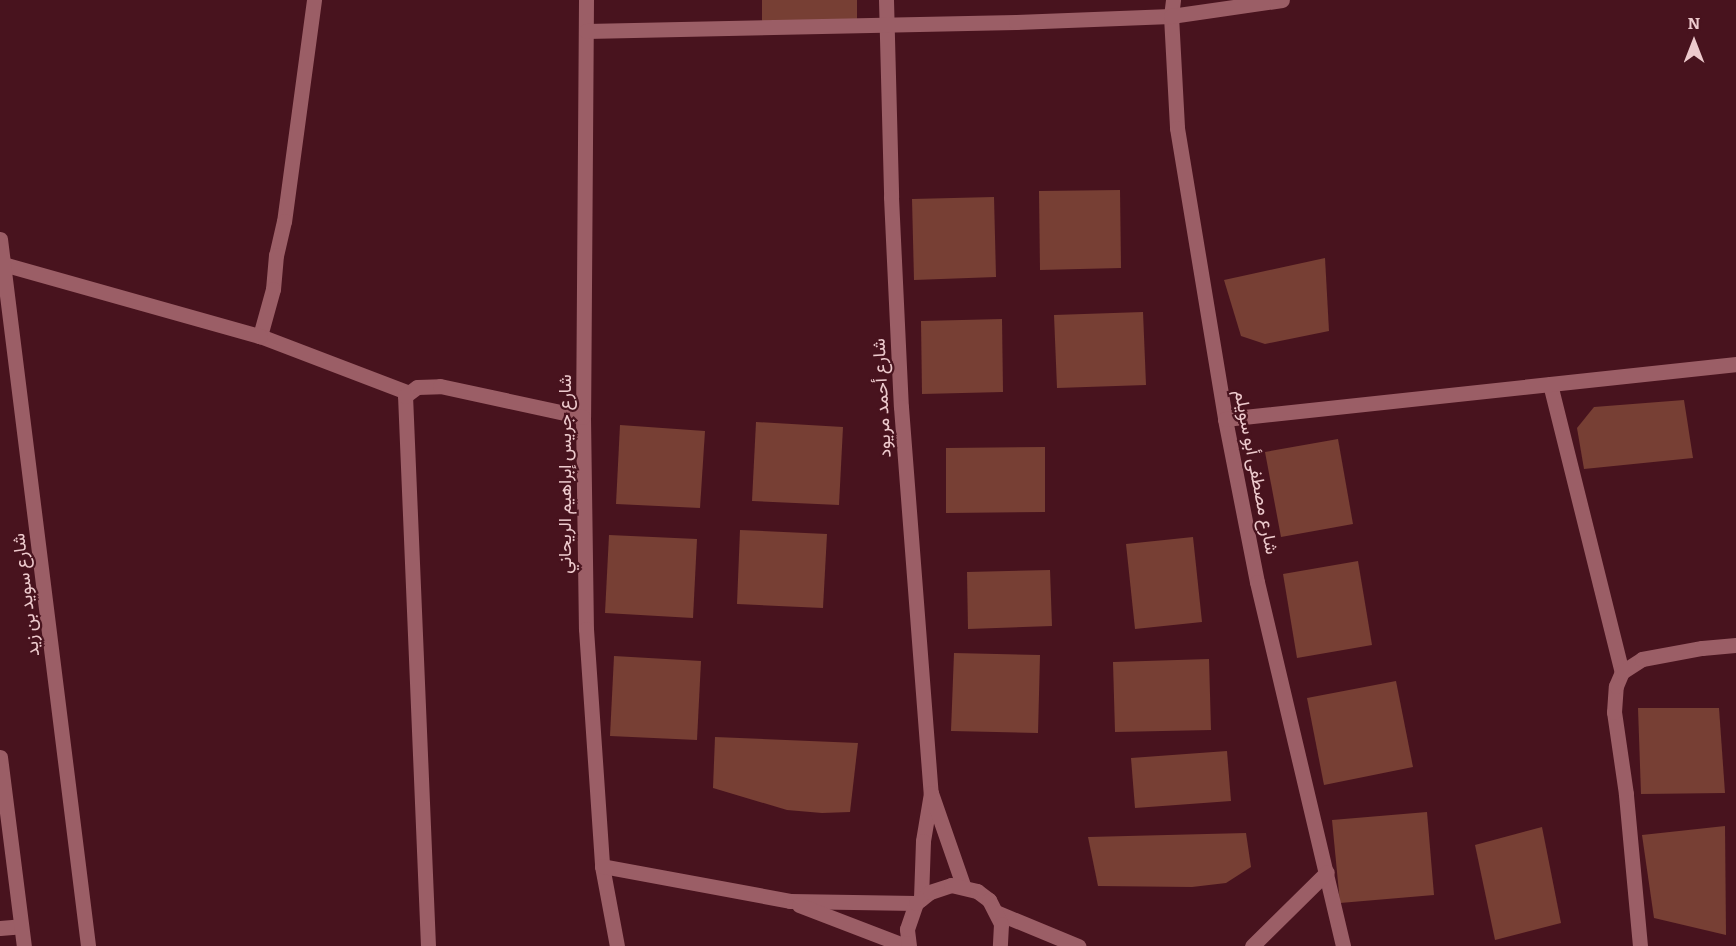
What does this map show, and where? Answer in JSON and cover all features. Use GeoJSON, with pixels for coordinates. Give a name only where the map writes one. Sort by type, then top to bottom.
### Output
{"type":"FeatureCollection","features":[{"type":"Feature","properties":{"kind":"street"},"geometry":{"type":"LineString","coordinates":[[260,336],[273,289],[276,255],[284,220],[314,0]]}},
{"type":"Feature","properties":{"kind":"street","name":"شارع جريس إبراهيم الريحاني"},"geometry":{"type":"LineString","coordinates":[[586,0],[583,417],[586,640],[602,866],[618,946]]}},
{"type":"Feature","properties":{"kind":"street","name":"شارع أحمد مريود"},"geometry":{"type":"LineString","coordinates":[[886,0],[901,407],[931,793],[923,842],[919,901],[907,929],[907,946]]}},
{"type":"Feature","properties":{"kind":"street","name":"شارع مصطفى أبو سويلم"},"geometry":{"type":"LineString","coordinates":[[1173,0],[1171,16],[1177,128],[1225,419],[1260,592],[1343,946]]}},
{"type":"Feature","properties":{"kind":"street"},"geometry":{"type":"LineString","coordinates":[[586,31],[1171,16],[1282,0]]}},
{"type":"Feature","properties":{"kind":"street","name":"شارع سويد بن زيد"},"geometry":{"type":"LineString","coordinates":[[0,239],[88,946]]}},
{"type":"Feature","properties":{"kind":"street"},"geometry":{"type":"LineString","coordinates":[[3,264],[260,336],[407,392],[426,385],[440,386],[583,417]]}},
{"type":"Feature","properties":{"kind":"street"},"geometry":{"type":"LineString","coordinates":[[1225,419],[1736,364]]}},
{"type":"Feature","properties":{"kind":"street"},"geometry":{"type":"LineString","coordinates":[[1550,384],[1622,672]]}},
{"type":"Feature","properties":{"kind":"street"},"geometry":{"type":"LineString","coordinates":[[407,392],[405,423],[428,946]]}},
{"type":"Feature","properties":{"kind":"street"},"geometry":{"type":"LineString","coordinates":[[1640,946],[1626,794],[1614,712],[1616,686],[1622,672],[1629,665],[1657,655],[1736,645]]}},
{"type":"Feature","properties":{"kind":"street"},"geometry":{"type":"LineString","coordinates":[[0,757],[24,946]]}},
{"type":"Feature","properties":{"kind":"street","name":"شارع أحمد مريود"},"geometry":{"type":"LineString","coordinates":[[931,793],[963,885]]}},
{"type":"Feature","properties":{"kind":"street"},"geometry":{"type":"LineString","coordinates":[[602,866],[790,901],[907,946]]}},
{"type":"Feature","properties":{"kind":"street"},"geometry":{"type":"LineString","coordinates":[[1252,946],[1327,872]]}},
{"type":"Feature","properties":{"kind":"street"},"geometry":{"type":"LineString","coordinates":[[790,901],[919,901],[940,887],[963,885],[989,900],[998,913],[1001,924],[1000,946]]}},
{"type":"Feature","properties":{"kind":"street"},"geometry":{"type":"LineString","coordinates":[[998,913],[1078,946]]}},
{"type":"Feature","properties":{"kind":"street"},"geometry":{"type":"LineString","coordinates":[[0,928],[21,926]]}},
{"type":"Feature","properties":{"kind":"building"},"geometry":{"type":"Polygon","coordinates":[[[762,0],[857,0],[857,25],[762,25],[762,0]]]}},
{"type":"Feature","properties":{"kind":"building"},"geometry":{"type":"Polygon","coordinates":[[[1120,190],[1121,268],[1040,270],[1039,191],[1120,190]]]}},
{"type":"Feature","properties":{"kind":"building"},"geometry":{"type":"Polygon","coordinates":[[[994,197],[996,277],[914,280],[912,199],[994,197]]]}},
{"type":"Feature","properties":{"kind":"building"},"geometry":{"type":"Polygon","coordinates":[[[1325,258],[1329,331],[1265,344],[1241,336],[1224,280],[1325,258]]]}},
{"type":"Feature","properties":{"kind":"building"},"geometry":{"type":"Polygon","coordinates":[[[1143,312],[1146,385],[1057,388],[1054,315],[1143,312]]]}},
{"type":"Feature","properties":{"kind":"building"},"geometry":{"type":"Polygon","coordinates":[[[1002,319],[1003,392],[922,394],[921,321],[1002,319]]]}},
{"type":"Feature","properties":{"kind":"building"},"geometry":{"type":"Polygon","coordinates":[[[1684,400],[1693,458],[1584,469],[1577,428],[1594,407],[1684,400]]]}},
{"type":"Feature","properties":{"kind":"building"},"geometry":{"type":"Polygon","coordinates":[[[756,422],[843,427],[839,505],[752,501],[756,422]]]}},
{"type":"Feature","properties":{"kind":"building"},"geometry":{"type":"Polygon","coordinates":[[[620,425],[705,431],[700,508],[616,504],[620,425]]]}},
{"type":"Feature","properties":{"kind":"building"},"geometry":{"type":"Polygon","coordinates":[[[1338,439],[1353,524],[1281,537],[1265,452],[1338,439]]]}},
{"type":"Feature","properties":{"kind":"building"},"geometry":{"type":"Polygon","coordinates":[[[1045,447],[1045,512],[946,513],[946,448],[1045,447]]]}},
{"type":"Feature","properties":{"kind":"building"},"geometry":{"type":"Polygon","coordinates":[[[740,530],[827,534],[823,608],[737,604],[740,530]]]}},
{"type":"Feature","properties":{"kind":"building"},"geometry":{"type":"Polygon","coordinates":[[[609,535],[697,539],[693,618],[605,613],[609,535]]]}},
{"type":"Feature","properties":{"kind":"building"},"geometry":{"type":"Polygon","coordinates":[[[1193,537],[1202,622],[1135,629],[1126,544],[1193,537]]]}},
{"type":"Feature","properties":{"kind":"building"},"geometry":{"type":"Polygon","coordinates":[[[1358,561],[1372,645],[1297,658],[1283,574],[1358,561]]]}},
{"type":"Feature","properties":{"kind":"building"},"geometry":{"type":"Polygon","coordinates":[[[1050,570],[1052,626],[968,629],[967,572],[1050,570]]]}},
{"type":"Feature","properties":{"kind":"building"},"geometry":{"type":"Polygon","coordinates":[[[954,653],[1040,655],[1038,733],[951,731],[954,653]]]}},
{"type":"Feature","properties":{"kind":"building"},"geometry":{"type":"Polygon","coordinates":[[[614,656],[701,661],[697,740],[610,736],[614,656]]]}},
{"type":"Feature","properties":{"kind":"building"},"geometry":{"type":"Polygon","coordinates":[[[1209,659],[1211,730],[1115,732],[1113,662],[1209,659]]]}},
{"type":"Feature","properties":{"kind":"building"},"geometry":{"type":"Polygon","coordinates":[[[1396,681],[1413,767],[1324,785],[1307,698],[1396,681]]]}},
{"type":"Feature","properties":{"kind":"building"},"geometry":{"type":"Polygon","coordinates":[[[1638,708],[1719,708],[1725,793],[1641,794],[1638,708]]]}},
{"type":"Feature","properties":{"kind":"building"},"geometry":{"type":"Polygon","coordinates":[[[715,737],[858,743],[850,812],[822,813],[787,810],[713,788],[715,737]]]}},
{"type":"Feature","properties":{"kind":"building"},"geometry":{"type":"Polygon","coordinates":[[[1227,751],[1231,801],[1135,808],[1131,758],[1227,751]]]}},
{"type":"Feature","properties":{"kind":"building"},"geometry":{"type":"Polygon","coordinates":[[[1427,812],[1434,895],[1340,903],[1332,820],[1427,812]]]}},
{"type":"Feature","properties":{"kind":"building"},"geometry":{"type":"Polygon","coordinates":[[[1725,826],[1726,935],[1654,918],[1642,835],[1725,826]]]}},
{"type":"Feature","properties":{"kind":"building"},"geometry":{"type":"Polygon","coordinates":[[[1542,827],[1561,923],[1495,940],[1475,845],[1542,827]]]}},
{"type":"Feature","properties":{"kind":"building"},"geometry":{"type":"Polygon","coordinates":[[[1246,833],[1251,867],[1226,883],[1192,887],[1098,886],[1088,837],[1246,833]]]}}]}
